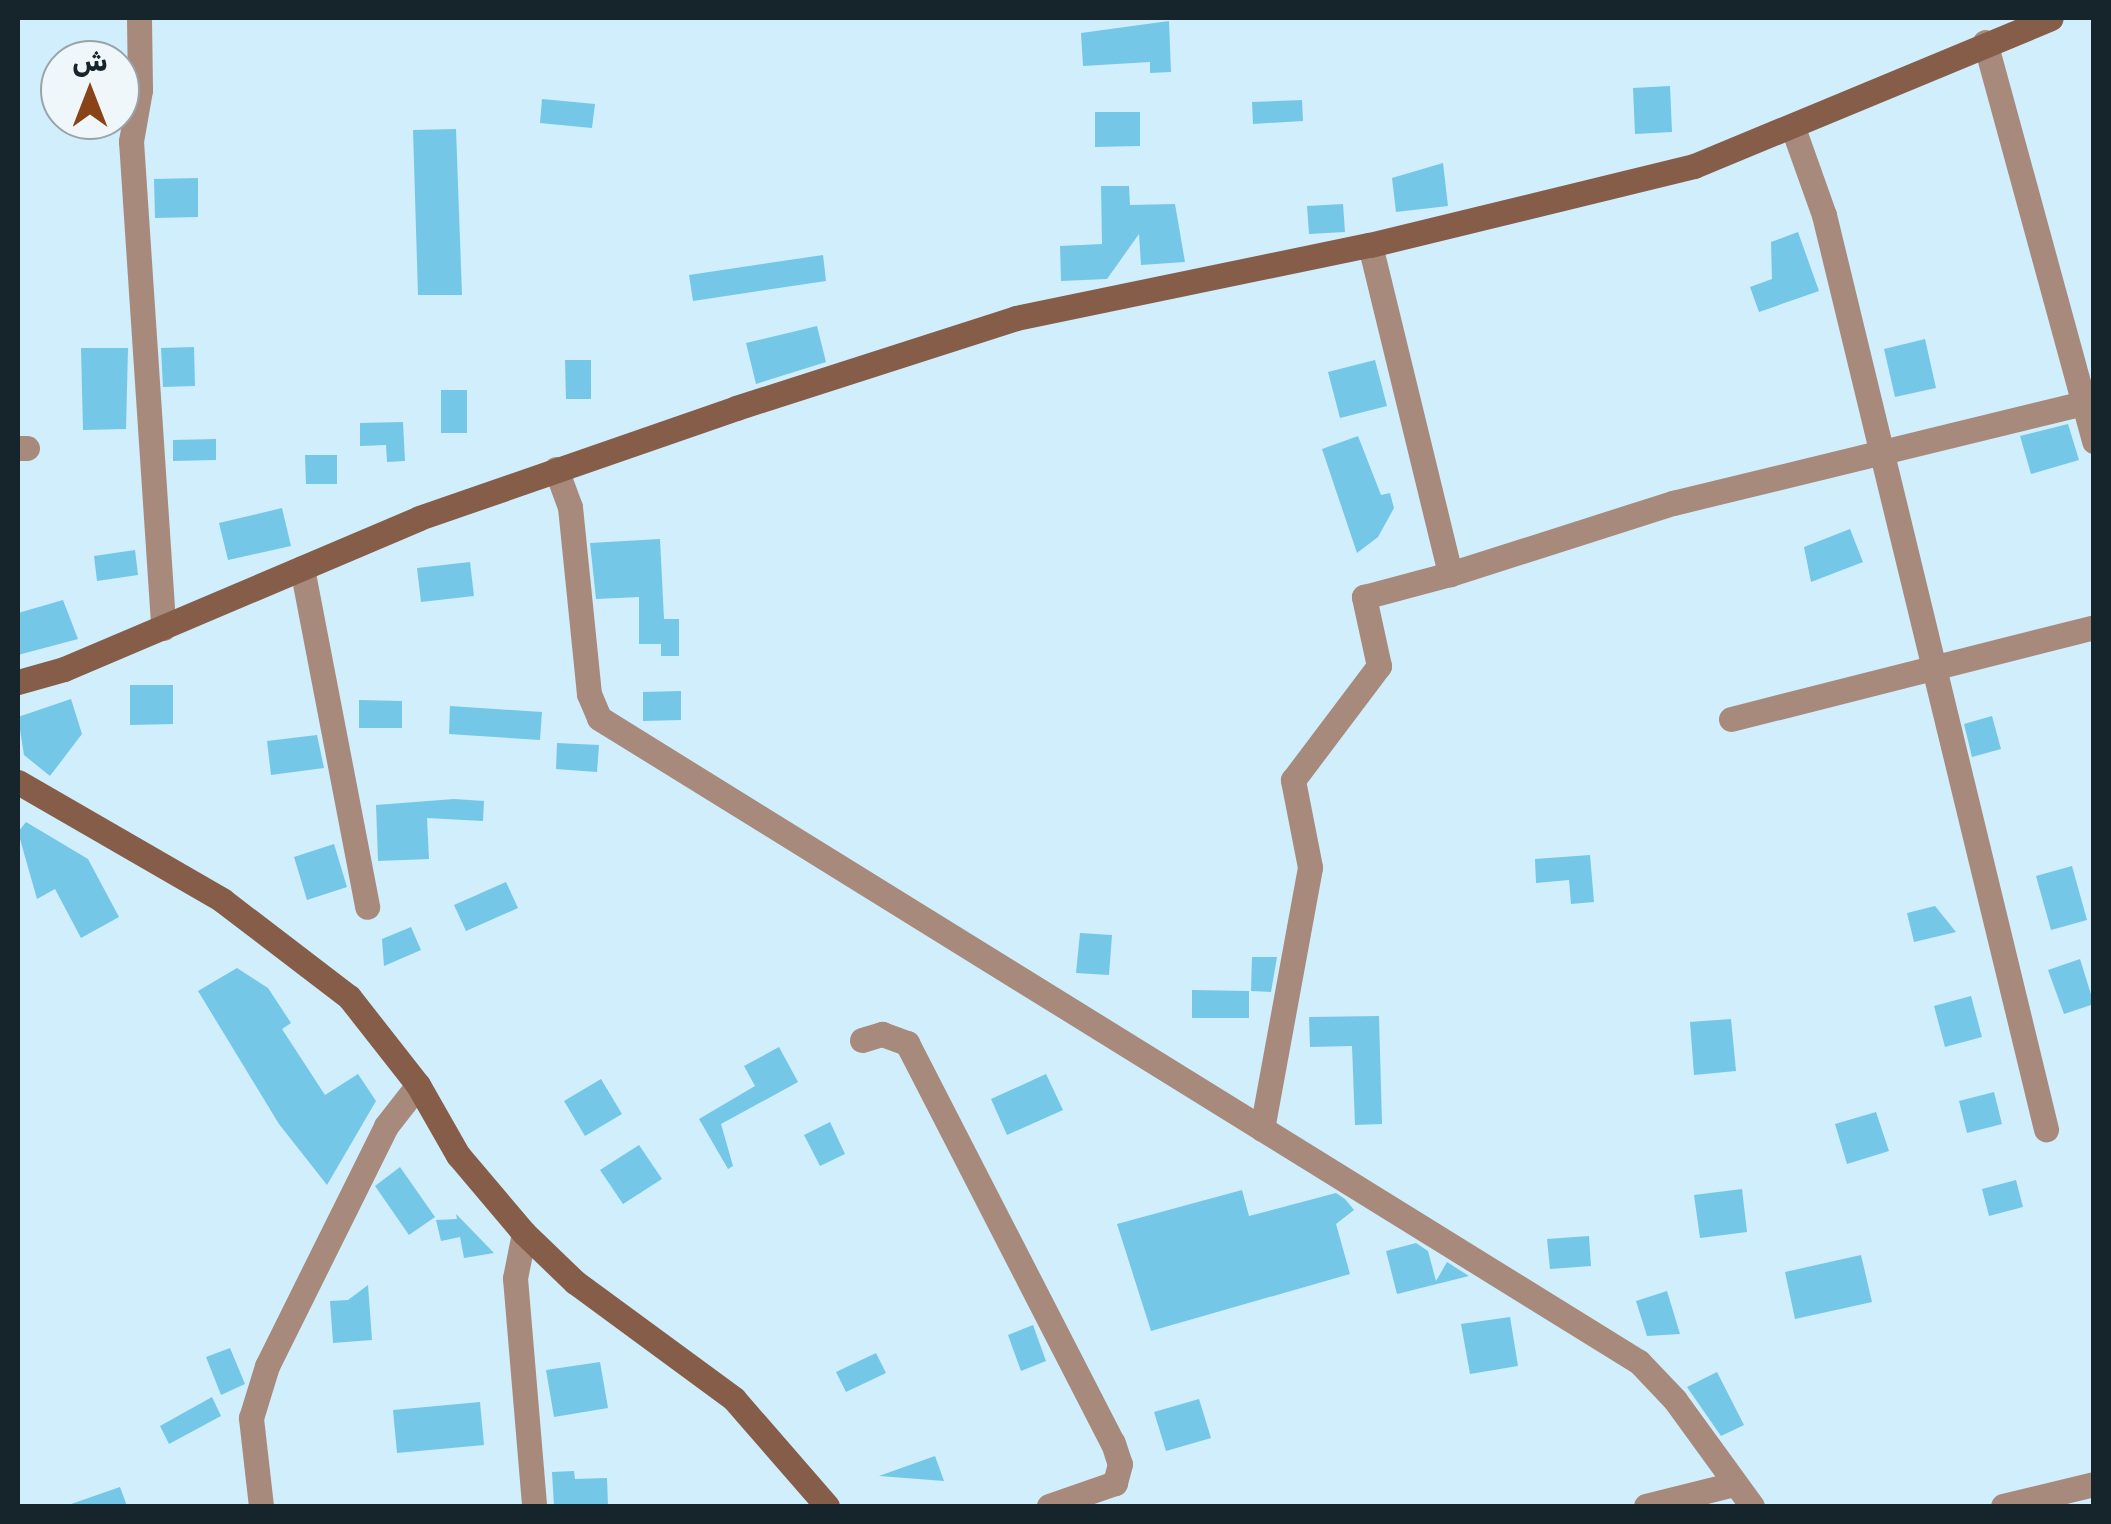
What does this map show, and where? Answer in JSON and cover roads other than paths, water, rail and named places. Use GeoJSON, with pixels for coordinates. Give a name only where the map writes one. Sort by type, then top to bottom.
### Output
{"type":"FeatureCollection","features":[{"type":"Feature","properties":{"kind":"street"},"geometry":{"type":"LineString","coordinates":[[139,18],[140,90],[131,141],[163,628]]}},
{"type":"Feature","properties":{"kind":"street"},"geometry":{"type":"LineString","coordinates":[[18,682],[163,628],[302,568],[556,468],[1016,318],[1370,245],[1694,166],[1793,128],[1985,42],[2051,18]]}},
{"type":"Feature","properties":{"kind":"street"},"geometry":{"type":"LineString","coordinates":[[1985,42],[2094,441]]}},
{"type":"Feature","properties":{"kind":"street"},"geometry":{"type":"LineString","coordinates":[[1793,128],[1824,215],[2046,1129]]}},
{"type":"Feature","properties":{"kind":"street"},"geometry":{"type":"LineString","coordinates":[[1370,245],[1450,574]]}},
{"type":"Feature","properties":{"kind":"street"},"geometry":{"type":"LineString","coordinates":[[1262,1128],[1310,867],[1292,780],[1379,666],[1364,596],[1450,574],[1673,503],[1882,456],[2084,403]]}},
{"type":"Feature","properties":{"kind":"street"},"geometry":{"type":"LineString","coordinates":[[556,468],[570,506],[589,694],[600,718],[1639,1362],[1675,1400],[1752,1506]]}},
{"type":"Feature","properties":{"kind":"street"},"geometry":{"type":"LineString","coordinates":[[302,568],[367,907]]}},
{"type":"Feature","properties":{"kind":"street"},"geometry":{"type":"LineString","coordinates":[[1730,719],[2094,627]]}},
{"type":"Feature","properties":{"kind":"street"},"geometry":{"type":"LineString","coordinates":[[18,782],[222,900],[348,997],[418,1084],[458,1155],[524,1233],[575,1282],[734,1399],[827,1506]]}},
{"type":"Feature","properties":{"kind":"street"},"geometry":{"type":"LineString","coordinates":[[862,1040],[882,1034],[907,1043],[1112,1443],[1120,1464],[1115,1482],[1049,1506]]}},
{"type":"Feature","properties":{"kind":"street"},"geometry":{"type":"LineString","coordinates":[[261,1506],[251,1418],[267,1366],[386,1126],[418,1084]]}},
{"type":"Feature","properties":{"kind":"street"},"geometry":{"type":"LineString","coordinates":[[524,1233],[515,1278],[534,1506]]}},
{"type":"Feature","properties":{"kind":"street"},"geometry":{"type":"LineString","coordinates":[[1646,1506],[1734,1484]]}},
{"type":"Feature","properties":{"kind":"street"},"geometry":{"type":"LineString","coordinates":[[2003,1506],[2094,1484]]}}]}
